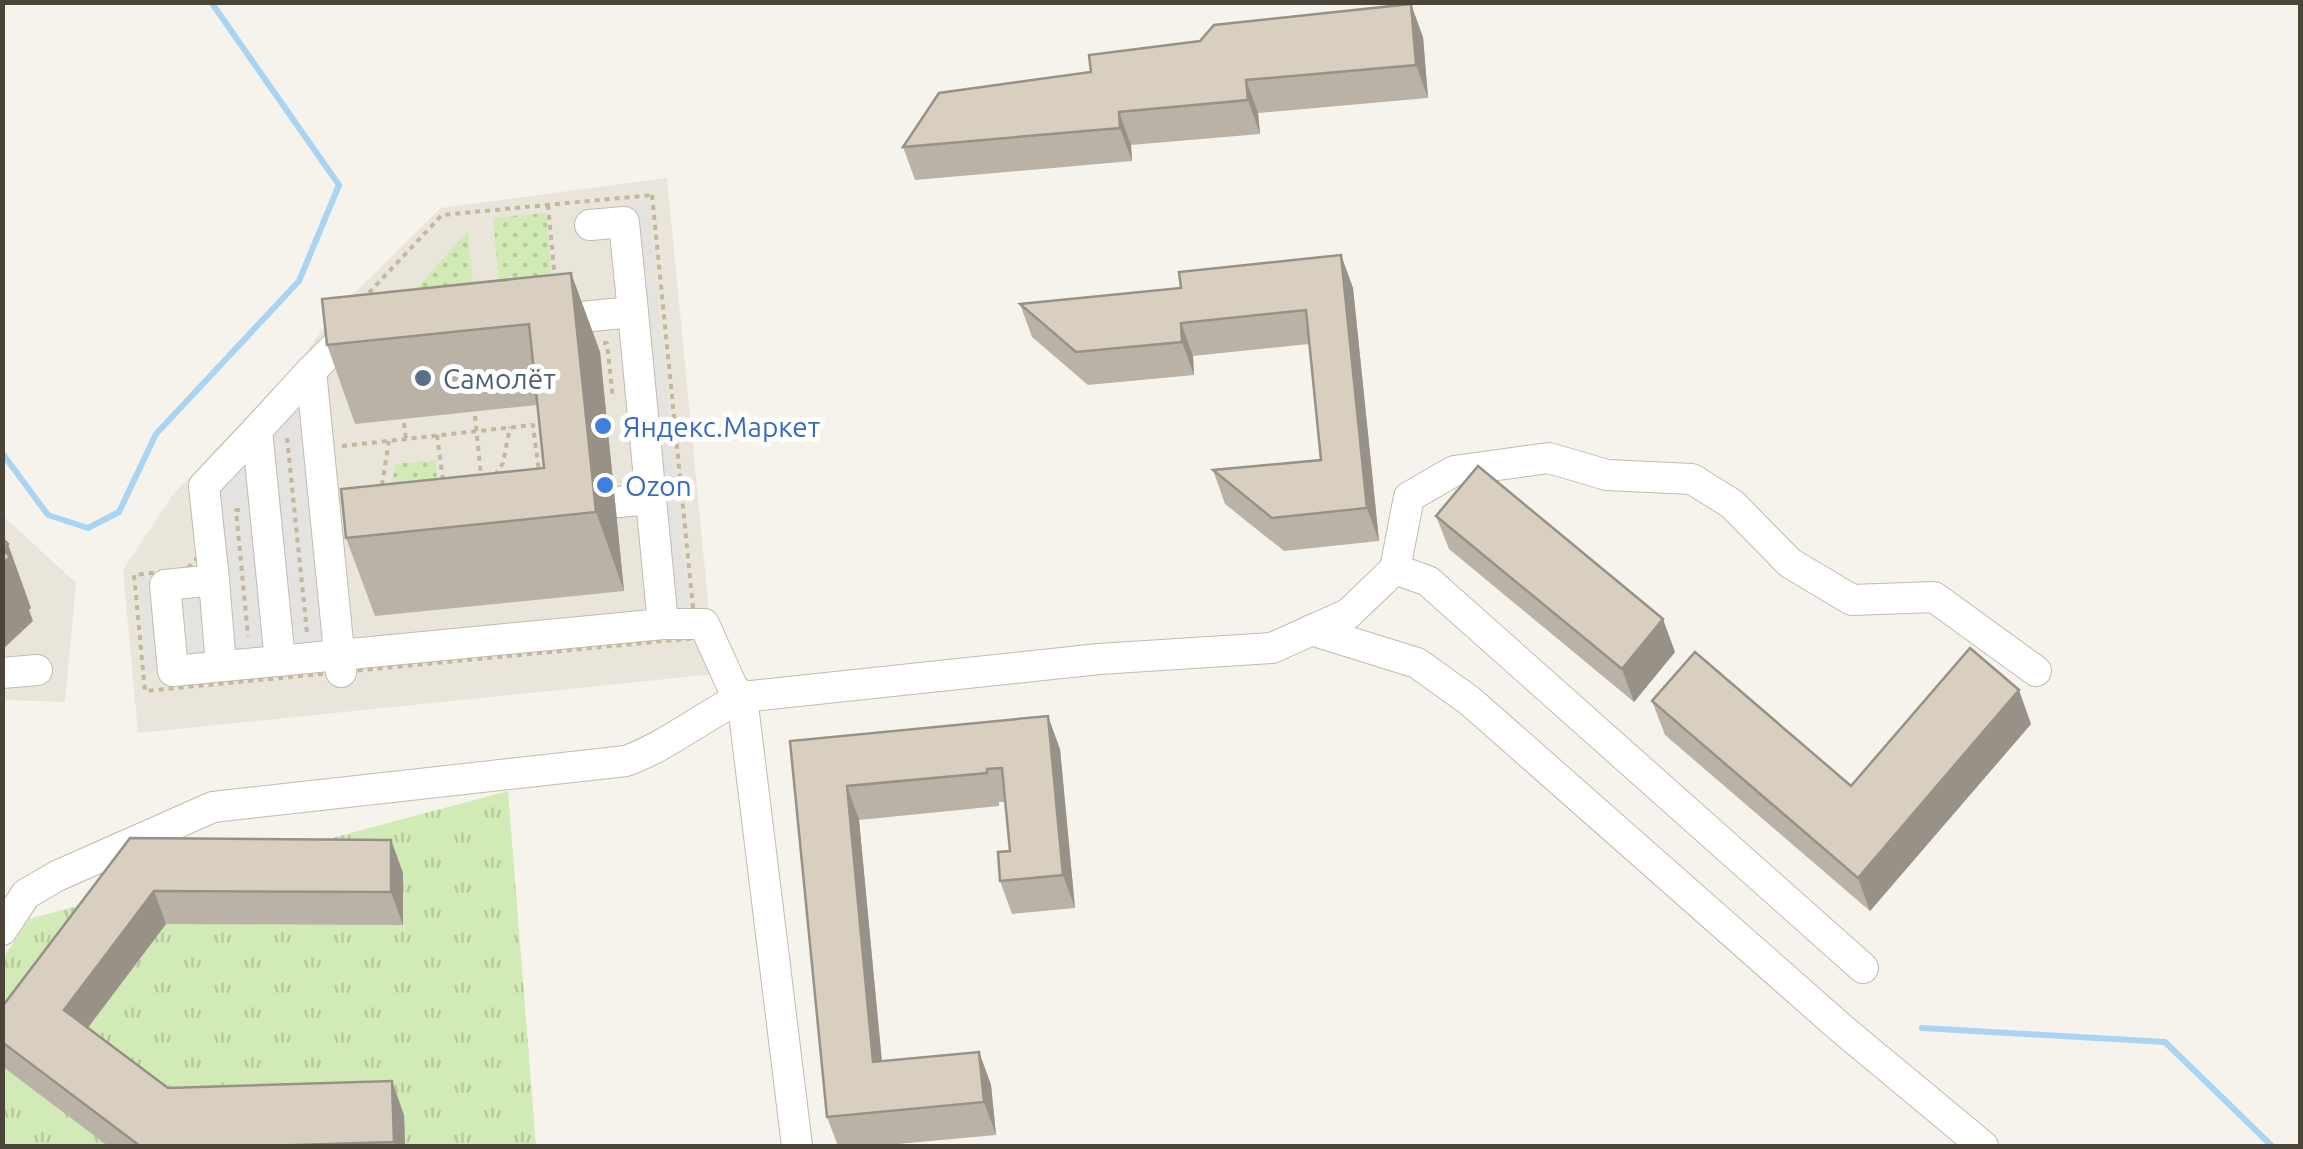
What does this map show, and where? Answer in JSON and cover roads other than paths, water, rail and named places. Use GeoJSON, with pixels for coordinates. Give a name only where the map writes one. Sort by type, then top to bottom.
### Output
{"type":"FeatureCollection","features":[{"type":"Feature","properties":{"kind":"lane"},"geometry":{"type":"LineString","coordinates":[[590,225],[624,222],[663,624]]}},
{"type":"Feature","properties":{"kind":"lane"},"geometry":{"type":"LineString","coordinates":[[524,322],[633,312]]}},
{"type":"Feature","properties":{"kind":"lane"},"geometry":{"type":"LineString","coordinates":[[222,666],[204,486],[272,434],[311,372],[342,340],[401,335]]}},
{"type":"Feature","properties":{"kind":"lane"},"geometry":{"type":"LineString","coordinates":[[311,372],[317,662]]}},
{"type":"Feature","properties":{"kind":"lane"},"geometry":{"type":"LineString","coordinates":[[272,434],[317,662]]}},
{"type":"Feature","properties":{"kind":"lane"},"geometry":{"type":"LineString","coordinates":[[2,930],[26,894],[213,807],[626,761],[654,751],[705,715],[742,697],[1099,659],[1272,648],[1348,614],[1395,568],[1409,498],[1454,471],[1549,458],[1607,475],[1692,478],[1732,504],[1790,563],[1852,600],[1934,597],[2036,671]]}},
{"type":"Feature","properties":{"kind":"lane"},"geometry":{"type":"LineString","coordinates":[[618,502],[651,499]]}},
{"type":"Feature","properties":{"kind":"lane"},"geometry":{"type":"LineString","coordinates":[[1395,568],[1428,581],[1863,968]]}},
{"type":"Feature","properties":{"kind":"lane"},"geometry":{"type":"LineString","coordinates":[[214,580],[164,585],[173,670],[317,662],[663,624],[696,630],[704,624],[732,686],[742,697],[796,1146]]}},
{"type":"Feature","properties":{"kind":"lane"},"geometry":{"type":"LineString","coordinates":[[1312,630],[1417,663],[1470,701],[1842,1029],[1983,1146]]}},
{"type":"Feature","properties":{"kind":"lane"},"geometry":{"type":"LineString","coordinates":[[2,673],[36,670]]}},
{"type":"Feature","properties":{"kind":"waterway"},"geometry":{"type":"LineString","coordinates":[[2,453],[48,515],[88,528],[119,512],[156,434],[299,281],[339,185],[211,2]]}},
{"type":"Feature","properties":{"kind":"waterway"},"geometry":{"type":"LineString","coordinates":[[1922,1028],[2165,1042],[2272,1146]]}},
{"type":"Feature","properties":{"kind":"place","name":"Самолёт"},"geometry":{"type":"Point","coordinates":[423,378]}},
{"type":"Feature","properties":{"kind":"place","name":"Яндекс.Маркет"},"geometry":{"type":"Point","coordinates":[603,426]}},
{"type":"Feature","properties":{"kind":"place","name":"Ozon"},"geometry":{"type":"Point","coordinates":[605,485]}}]}
